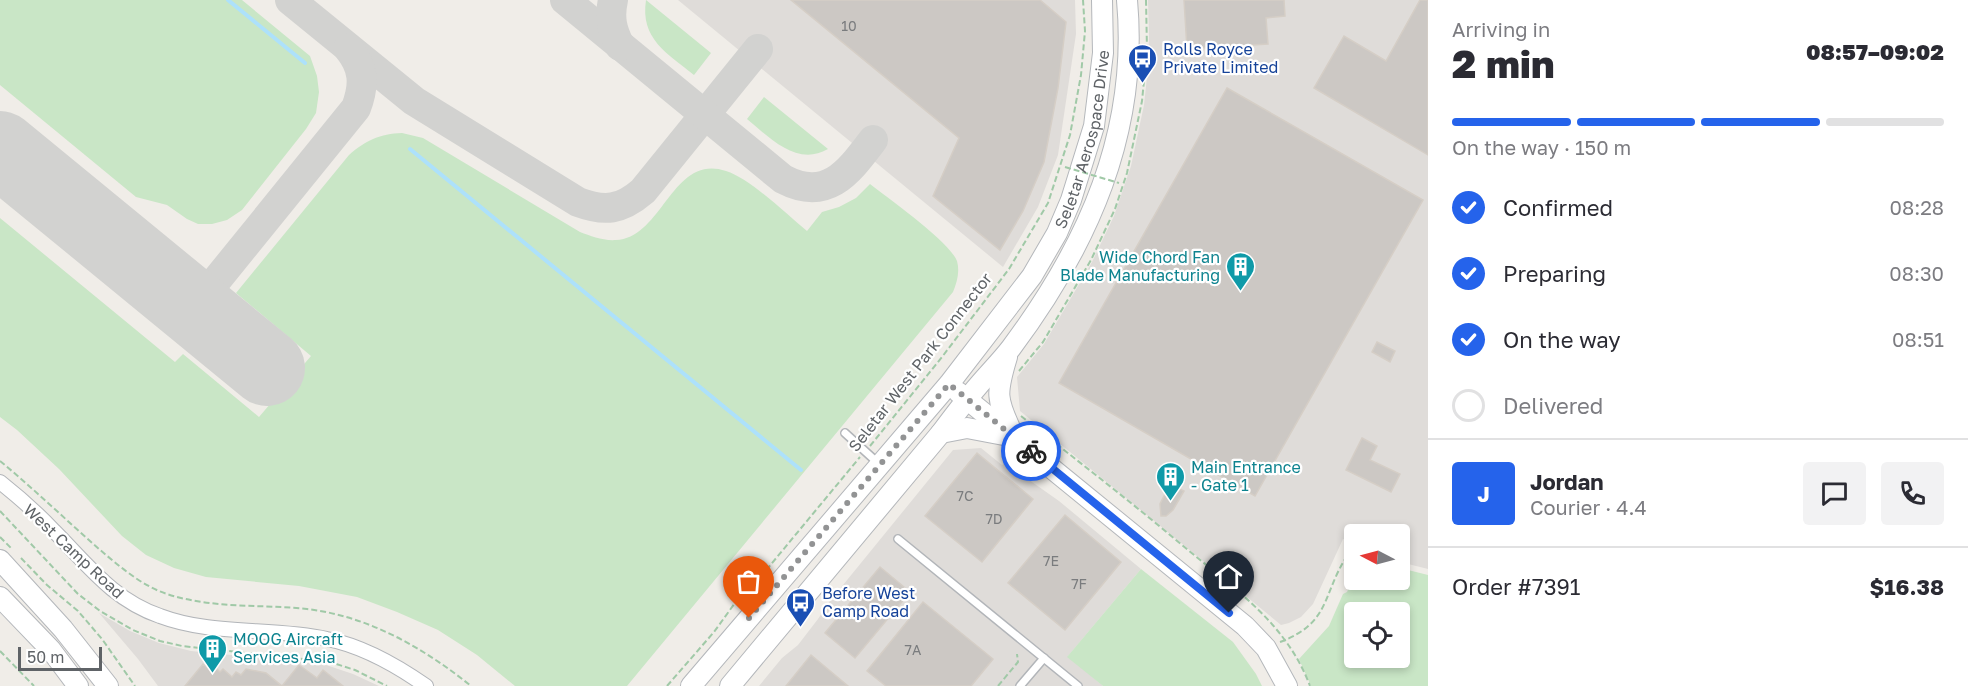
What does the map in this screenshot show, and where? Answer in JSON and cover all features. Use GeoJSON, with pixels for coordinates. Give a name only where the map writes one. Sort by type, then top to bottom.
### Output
{"type":"FeatureCollection","features":[{"type":"Feature","properties":{"kind":"street","name":"Seletar Aerospace Drive"},"geometry":{"type":"LineString","coordinates":[[691,686],[873,458],[949,384],[1032,276],[1057,232],[1087,155],[1099,98],[1103,53],[1102,0]]}},
{"type":"Feature","properties":{"kind":"street","name":"Seletar Aerospace Drive"},"geometry":{"type":"LineString","coordinates":[[730,686],[1009,351],[1042,305],[1073,252],[1103,187],[1115,144],[1128,61],[1127,0]]}},
{"type":"Feature","properties":{"kind":"street"},"geometry":{"type":"LineString","coordinates":[[1009,351],[998,392],[1000,406],[1014,437]]}},
{"type":"Feature","properties":{"kind":"street"},"geometry":{"type":"LineString","coordinates":[[949,384],[1245,626],[1266,648],[1287,686]]}},
{"type":"Feature","properties":{"kind":"street"},"geometry":{"type":"LineString","coordinates":[[941,433],[967,428],[1014,437]]}},
{"type":"Feature","properties":{"kind":"street","name":"West Camp Road"},"geometry":{"type":"LineString","coordinates":[[0,482],[54,530],[99,580],[127,601],[159,616],[183,623],[210,628],[288,633],[328,639],[364,650],[403,670],[426,686]]}},
{"type":"Feature","properties":{"kind":"street"},"geometry":{"type":"LineString","coordinates":[[0,560],[63,629],[108,686]]}},
{"type":"Feature","properties":{"kind":"street"},"geometry":{"type":"LineString","coordinates":[[0,597],[51,650],[78,686]]}},
{"type":"Feature","properties":{"kind":"lane"},"geometry":{"type":"LineString","coordinates":[[845,433],[873,458]]}},
{"type":"Feature","properties":{"kind":"lane"},"geometry":{"type":"LineString","coordinates":[[898,539],[1078,686]]}},
{"type":"Feature","properties":{"kind":"lane"},"geometry":{"type":"LineString","coordinates":[[1020,686],[1044,658]]}},
{"type":"Feature","properties":{"kind":"path","name":"Seletar West Park Connector"},"geometry":{"type":"LineString","coordinates":[[667,686],[714,632],[740,596],[758,580],[873,458],[942,357],[1009,269],[1048,202],[1070,135],[1081,75],[1085,31],[1083,0]]}},
{"type":"Feature","properties":{"kind":"path"},"geometry":{"type":"LineString","coordinates":[[1017,374],[1043,342],[1091,260],[1115,209],[1142,101],[1147,50],[1146,0]]}},
{"type":"Feature","properties":{"kind":"path"},"geometry":{"type":"LineString","coordinates":[[1070,135],[1076,136]]}},
{"type":"Feature","properties":{"kind":"path"},"geometry":{"type":"LineString","coordinates":[[1065,167],[1119,183]]}},
{"type":"Feature","properties":{"kind":"path"},"geometry":{"type":"LineString","coordinates":[[1017,410],[1020,415],[1260,610],[1286,640],[1310,686]]}},
{"type":"Feature","properties":{"kind":"path"},"geometry":{"type":"LineString","coordinates":[[0,461],[127,572],[165,594],[191,601],[228,606],[308,609],[352,619],[387,632],[449,668],[471,686]]}},
{"type":"Feature","properties":{"kind":"path"},"geometry":{"type":"LineString","coordinates":[[0,537],[47,585],[78,611],[102,639],[135,686]]}},
{"type":"Feature","properties":{"kind":"path"},"geometry":{"type":"LineString","coordinates":[[1266,648],[1286,640],[1312,624],[1323,609],[1344,560]]}},
{"type":"Feature","properties":{"kind":"path"},"geometry":{"type":"LineString","coordinates":[[0,651],[34,686]]}},
{"type":"Feature","properties":{"kind":"path"},"geometry":{"type":"LineString","coordinates":[[998,686],[1017,662],[1017,654]]}},
{"type":"Feature","properties":{"kind":"shaded area"},"geometry":{"type":"Polygon","coordinates":[[[678,0],[1075,0],[1076,34],[1058,155],[1038,207],[1003,267],[678,0]]]}},
{"type":"Feature","properties":{"kind":"shaded area"},"geometry":{"type":"Polygon","coordinates":[[[1148,0],[1428,0],[1428,569],[1410,564],[1410,524],[1344,524],[1344,539],[1313,604],[1301,617],[1281,625],[1020,411],[1017,377],[1044,344],[1092,262],[1114,216],[1131,166],[1144,105],[1149,38],[1148,0]]]}},
{"type":"Feature","properties":{"kind":"shaded area"},"geometry":{"type":"Polygon","coordinates":[[[981,448],[1002,465],[1005,463],[1059,501],[1141,569],[1068,656],[1103,686],[759,686],[782,658],[798,645],[830,601],[953,450],[981,448]]]}},
{"type":"Feature","properties":{"kind":"shaded area"},"geometry":{"type":"Polygon","coordinates":[[[99,613],[130,631],[159,643],[191,651],[323,664],[379,686],[158,686],[99,613]]]}},
{"type":"Feature","properties":{"kind":"green space"},"geometry":{"type":"Polygon","coordinates":[[[0,0],[242,0],[310,56],[317,76],[319,92],[316,113],[242,210],[227,220],[212,224],[198,224],[167,205],[136,197],[0,85],[0,0]]]}},
{"type":"Feature","properties":{"kind":"green space"},"geometry":{"type":"Polygon","coordinates":[[[646,0],[711,53],[694,75],[665,52],[651,35],[645,14],[646,0]]]}},
{"type":"Feature","properties":{"kind":"green space"},"geometry":{"type":"Polygon","coordinates":[[[764,97],[828,149],[817,154],[806,155],[784,148],[765,134],[747,119],[764,97]]]}},
{"type":"Feature","properties":{"kind":"green space"},"geometry":{"type":"Polygon","coordinates":[[[402,133],[423,138],[580,232],[602,239],[616,240],[632,236],[657,213],[680,184],[693,174],[708,169],[726,171],[746,181],[807,231],[822,212],[839,207],[856,198],[870,184],[931,232],[957,261],[958,277],[953,292],[627,686],[515,686],[477,655],[438,630],[357,597],[299,586],[206,577],[174,568],[146,555],[122,536],[59,469],[0,417],[0,218],[175,362],[183,354],[259,417],[311,356],[236,293],[349,155],[361,145],[374,139],[402,133]]]}},
{"type":"Feature","properties":{"kind":"green space"},"geometry":{"type":"Polygon","coordinates":[[[1141,569],[1233,642],[1262,686],[1103,686],[1067,657],[1141,569]]]}},
{"type":"Feature","properties":{"kind":"green space"},"geometry":{"type":"Polygon","coordinates":[[[1410,570],[1428,575],[1428,686],[1311,686],[1299,659],[1329,626],[1343,594],[1348,590],[1410,590],[1410,570]]]}},
{"type":"Feature","properties":{"kind":"building"},"geometry":{"type":"Polygon","coordinates":[[[791,0],[1040,0],[1066,22],[1058,88],[1044,162],[1023,211],[1000,250],[933,196],[959,138],[791,0]]]}},
{"type":"Feature","properties":{"kind":"building"},"geometry":{"type":"Polygon","coordinates":[[[1184,0],[1284,0],[1285,16],[1266,18],[1268,44],[1187,49],[1184,0]]]}},
{"type":"Feature","properties":{"kind":"building"},"geometry":{"type":"Polygon","coordinates":[[[1420,0],[1428,0],[1428,155],[1314,88],[1344,36],[1386,61],[1420,0]]]}},
{"type":"Feature","properties":{"kind":"building","name":"Wide Chord Fan Blade Manufacturing"},"geometry":{"type":"Polygon","coordinates":[[[1227,88],[1423,200],[1255,496],[1059,383],[1227,88]]]}},
{"type":"Feature","properties":{"kind":"building"},"geometry":{"type":"Polygon","coordinates":[[[1377,342],[1395,351],[1390,362],[1372,352],[1377,342]]]}},
{"type":"Feature","properties":{"kind":"building"},"geometry":{"type":"Polygon","coordinates":[[[1362,438],[1377,446],[1370,460],[1400,474],[1391,492],[1346,470],[1362,438]]]}},
{"type":"Feature","properties":{"kind":"building"},"geometry":{"type":"Polygon","coordinates":[[[977,453],[1033,499],[982,562],[925,516],[977,453]]]}},
{"type":"Feature","properties":{"kind":"building","name":"Main Entrance - Gate 1"},"geometry":{"type":"Polygon","coordinates":[[[1170,484],[1184,491],[1173,510],[1166,516],[1161,516],[1160,504],[1170,484]]]}},
{"type":"Feature","properties":{"kind":"building"},"geometry":{"type":"Polygon","coordinates":[[[1065,515],[1121,562],[1065,630],[1008,583],[1065,515]]]}},
{"type":"Feature","properties":{"kind":"building"},"geometry":{"type":"Polygon","coordinates":[[[880,567],[910,592],[855,658],[825,633],[880,567]]]}},
{"type":"Feature","properties":{"kind":"building"},"geometry":{"type":"Polygon","coordinates":[[[923,602],[993,659],[971,686],[886,686],[867,671],[923,602]]]}},
{"type":"Feature","properties":{"kind":"building"},"geometry":{"type":"Polygon","coordinates":[[[811,655],[848,686],[786,686],[811,655]]]}},
{"type":"Feature","properties":{"kind":"building","name":"MOOG Aircraft Services Asia"},"geometry":{"type":"Polygon","coordinates":[[[203,664],[211,671],[215,667],[220,672],[223,669],[232,677],[236,672],[241,675],[246,669],[266,673],[282,686],[185,686],[203,664]]]}},
{"type":"Feature","properties":{"kind":"building"},"geometry":{"type":"Polygon","coordinates":[[[299,665],[317,678],[323,670],[343,686],[282,686],[299,665]]]}},
{"type":"Feature","properties":{"kind":"waterway"},"geometry":{"type":"LineString","coordinates":[[228,0],[305,63]]}},
{"type":"Feature","properties":{"kind":"waterway"},"geometry":{"type":"LineString","coordinates":[[410,149],[801,470]]}},
{"type":"Feature","properties":{"kind":"taxiway"},"geometry":{"type":"LineString","coordinates":[[290,0],[414,101],[578,202],[605,208],[627,202],[643,191],[758,49]]}},
{"type":"Feature","properties":{"kind":"taxiway"},"geometry":{"type":"LineString","coordinates":[[565,0],[783,179],[798,185],[812,187],[824,185],[845,173],[873,140]]}},
{"type":"Feature","properties":{"kind":"taxiway"},"geometry":{"type":"LineString","coordinates":[[613,0],[612,24],[620,46]]}},
{"type":"Feature","properties":{"kind":"taxiway"},"geometry":{"type":"LineString","coordinates":[[194,308],[356,108],[361,91],[361,76],[357,62],[348,48]]}},
{"type":"Feature","properties":{"kind":"runway"},"geometry":{"type":"LineString","coordinates":[[0,149],[267,368]]}},
{"type":"Feature","properties":{"kind":"way so far"},"geometry":{"type":"LineString","coordinates":[[749,618],[949,384],[1031,451]]}},
{"type":"Feature","properties":{"kind":"place","name":"Rolls Royce Private Limited"},"geometry":{"type":"Point","coordinates":[1142,84]}},
{"type":"Feature","properties":{"kind":"place","name":"Wide Chord Fan Blade Manufacturing"},"geometry":{"type":"Point","coordinates":[1241,292]}},
{"type":"Feature","properties":{"kind":"place","name":"Main Entrance - Gate 1"},"geometry":{"type":"Point","coordinates":[1170,502]}},
{"type":"Feature","properties":{"kind":"place","name":"Before West Camp Road"},"geometry":{"type":"Point","coordinates":[801,628]}},
{"type":"Feature","properties":{"kind":"place","name":"MOOG Aircraft Services Asia"},"geometry":{"type":"Point","coordinates":[212,674]}},
{"type":"Feature","properties":{"kind":"route"},"geometry":{"type":"LineString","coordinates":[[1031,451],[1229,613]]}}]}
